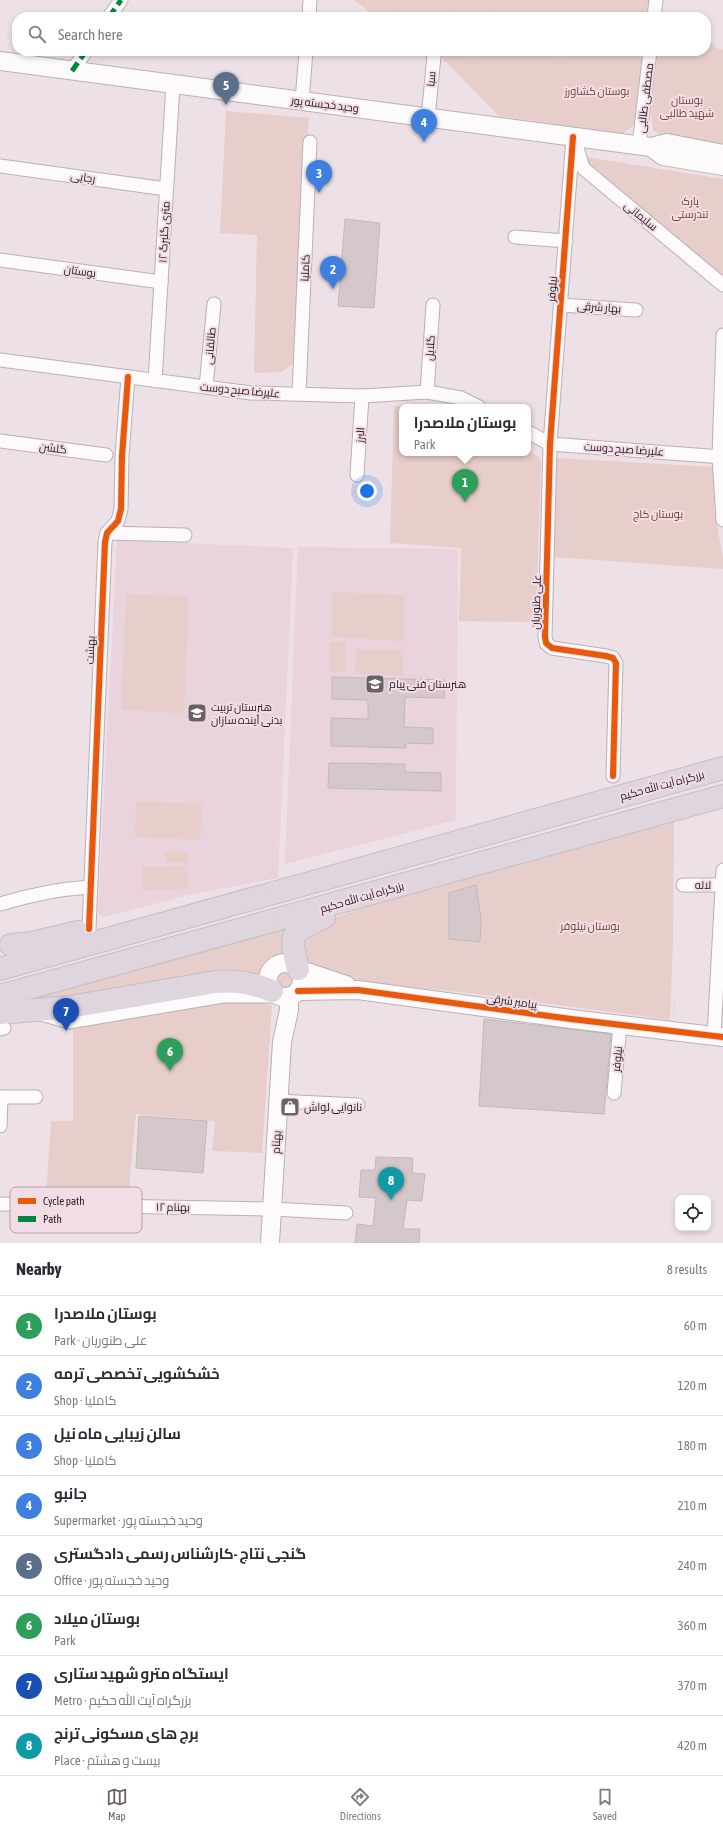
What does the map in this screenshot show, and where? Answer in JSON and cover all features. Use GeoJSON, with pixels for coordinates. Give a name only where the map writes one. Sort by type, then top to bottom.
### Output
{"type":"FeatureCollection","features":[{"type":"Feature","properties":{"kind":"highway","name":"بزرگراه آیت الله حکیم"},"geometry":{"type":"LineString","coordinates":[[0,969],[723,768]]}},
{"type":"Feature","properties":{"kind":"highway","name":"بزرگراه آیت الله حکیم"},"geometry":{"type":"LineString","coordinates":[[0,996],[367,896],[723,796]]}},
{"type":"Feature","properties":{"kind":"highway"},"geometry":{"type":"LineString","coordinates":[[5,944],[32,943],[187,902],[288,889]]}},
{"type":"Feature","properties":{"kind":"highway"},"geometry":{"type":"LineString","coordinates":[[303,960],[292,944],[295,933],[302,928],[367,896]]}},
{"type":"Feature","properties":{"kind":"highway"},"geometry":{"type":"LineString","coordinates":[[1,1023],[28,1010],[70,1007],[214,982],[234,980],[250,983],[284,994]]}},
{"type":"Feature","properties":{"kind":"main road","name":"وحید خجسته پور"},"geometry":{"type":"LineString","coordinates":[[0,61],[645,146],[667,143],[723,154]]}},
{"type":"Feature","properties":{"kind":"main road","name":"وحید خجسته پور"},"geometry":{"type":"LineString","coordinates":[[645,146],[663,156],[723,166]]}},
{"type":"Feature","properties":{"kind":"main road","name":"پیامبر شرقی"},"geometry":{"type":"LineString","coordinates":[[358,990],[303,960],[295,966],[285,963],[276,966],[268,978],[268,983],[284,994],[358,990],[719,1037]]}},
{"type":"Feature","properties":{"kind":"main road"},"geometry":{"type":"LineString","coordinates":[[284,994],[302,980],[303,960]]}},
{"type":"Feature","properties":{"kind":"main road","name":"بهنام"},"geometry":{"type":"LineString","coordinates":[[270,1243],[282,1042],[278,1011],[284,994]]}},
{"type":"Feature","properties":{"kind":"street"},"geometry":{"type":"LineString","coordinates":[[113,12],[121,0]]}},
{"type":"Feature","properties":{"kind":"street"},"geometry":{"type":"LineString","coordinates":[[309,12],[310,0]]}},
{"type":"Feature","properties":{"kind":"street"},"geometry":{"type":"LineString","coordinates":[[655,12],[656,0]]}},
{"type":"Feature","properties":{"kind":"street"},"geometry":{"type":"LineString","coordinates":[[72,71],[82,56]]}},
{"type":"Feature","properties":{"kind":"street"},"geometry":{"type":"LineString","coordinates":[[302,101],[306,56]]}},
{"type":"Feature","properties":{"kind":"street","name":"سبا"},"geometry":{"type":"LineString","coordinates":[[429,108],[434,56]]}},
{"type":"Feature","properties":{"kind":"street","name":"مصطفی طالبی"},"geometry":{"type":"LineString","coordinates":[[645,146],[650,56]]}},
{"type":"Feature","properties":{"kind":"street","name":"۱۲ متری گلبرگ"},"geometry":{"type":"LineString","coordinates":[[155,380],[173,84]]}},
{"type":"Feature","properties":{"kind":"street","name":"نیلوفر"},"geometry":{"type":"LineString","coordinates":[[550,444],[573,137]]}},
{"type":"Feature","properties":{"kind":"street","name":"سلیمانی"},"geometry":{"type":"LineString","coordinates":[[573,137],[583,168],[723,285]]}},
{"type":"Feature","properties":{"kind":"street","name":"کاملیا"},"geometry":{"type":"LineString","coordinates":[[299,394],[310,142]]}},
{"type":"Feature","properties":{"kind":"street","name":"رجایی"},"geometry":{"type":"LineString","coordinates":[[0,166],[166,188]]}},
{"type":"Feature","properties":{"kind":"street"},"geometry":{"type":"LineString","coordinates":[[515,237],[566,241]]}},
{"type":"Feature","properties":{"kind":"street","name":"بوستان"},"geometry":{"type":"LineString","coordinates":[[0,260],[161,282]]}},
{"type":"Feature","properties":{"kind":"street","name":"طالقانی"},"geometry":{"type":"LineString","coordinates":[[206,387],[214,304]]}},
{"type":"Feature","properties":{"kind":"street","name":"گلایل"},"geometry":{"type":"LineString","coordinates":[[427,392],[433,305]]}},
{"type":"Feature","properties":{"kind":"street","name":"بهار شرقی"},"geometry":{"type":"LineString","coordinates":[[561,305],[636,310]]}},
{"type":"Feature","properties":{"kind":"street"},"geometry":{"type":"LineString","coordinates":[[722,335],[721,457],[723,520]]}},
{"type":"Feature","properties":{"kind":"street","name":"علیرضا صبح دوست"},"geometry":{"type":"LineString","coordinates":[[0,360],[251,393],[362,396],[427,392],[461,398],[473,404]]}},
{"type":"Feature","properties":{"kind":"street"},"geometry":{"type":"LineString","coordinates":[[107,533],[118,521],[121,509],[122,456],[128,377]]}},
{"type":"Feature","properties":{"kind":"street","name":"البرز"},"geometry":{"type":"LineString","coordinates":[[357,475],[362,396]]}},
{"type":"Feature","properties":{"kind":"street","name":"علیرضا صبح دوست"},"geometry":{"type":"LineString","coordinates":[[531,434],[550,444],[721,457]]}},
{"type":"Feature","properties":{"kind":"street","name":"گلشن"},"geometry":{"type":"LineString","coordinates":[[0,441],[106,455]]}},
{"type":"Feature","properties":{"kind":"street","name":"علی طنوریان"},"geometry":{"type":"LineString","coordinates":[[550,444],[546,643],[552,648],[606,656],[613,658],[616,662],[613,776]]}},
{"type":"Feature","properties":{"kind":"street"},"geometry":{"type":"LineString","coordinates":[[107,533],[185,535]]}},
{"type":"Feature","properties":{"kind":"street","name":"بهشت"},"geometry":{"type":"LineString","coordinates":[[89,929],[105,542],[107,533]]}},
{"type":"Feature","properties":{"kind":"street"},"geometry":{"type":"LineString","coordinates":[[719,1037],[723,870]]}},
{"type":"Feature","properties":{"kind":"street","name":"لاله"},"geometry":{"type":"LineString","coordinates":[[683,885],[723,886]]}},
{"type":"Feature","properties":{"kind":"street"},"geometry":{"type":"LineString","coordinates":[[0,904],[26,896],[62,889],[90,887]]}},
{"type":"Feature","properties":{"kind":"street"},"geometry":{"type":"LineString","coordinates":[[28,1010],[68,1022],[223,996],[284,994]]}},
{"type":"Feature","properties":{"kind":"street","name":"نیلوفر"},"geometry":{"type":"LineString","coordinates":[[614,1093],[620,1025]]}},
{"type":"Feature","properties":{"kind":"street"},"geometry":{"type":"LineString","coordinates":[[0,1126],[1,1097],[36,1097]]}},
{"type":"Feature","properties":{"kind":"street"},"geometry":{"type":"LineString","coordinates":[[278,1102],[358,1105]]}},
{"type":"Feature","properties":{"kind":"street","name":"بهنام ۱۲"},"geometry":{"type":"LineString","coordinates":[[0,1204],[10,1204]]}},
{"type":"Feature","properties":{"kind":"street","name":"بهنام ۱۲"},"geometry":{"type":"LineString","coordinates":[[142,1207],[273,1209],[346,1213]]}},
{"type":"Feature","properties":{"kind":"path"},"geometry":{"type":"LineString","coordinates":[[391,0],[401,12]]}},
{"type":"Feature","properties":{"kind":"path"},"geometry":{"type":"LineString","coordinates":[[450,12],[461,0]]}},
{"type":"Feature","properties":{"kind":"path"},"geometry":{"type":"LineString","coordinates":[[482,0],[496,12]]}},
{"type":"Feature","properties":{"kind":"path"},"geometry":{"type":"LineString","coordinates":[[463,56],[544,120]]}},
{"type":"Feature","properties":{"kind":"path"},"geometry":{"type":"LineString","coordinates":[[550,56],[608,104],[610,108],[609,132]]}},
{"type":"Feature","properties":{"kind":"path"},"geometry":{"type":"LineString","coordinates":[[694,56],[723,81]]}},
{"type":"Feature","properties":{"kind":"path"},"geometry":{"type":"LineString","coordinates":[[723,206],[721,216],[723,223]]}},
{"type":"Feature","properties":{"kind":"path"},"geometry":{"type":"LineString","coordinates":[[559,919],[533,878],[568,866],[672,851]]}},
{"type":"Feature","properties":{"kind":"path"},"geometry":{"type":"LineString","coordinates":[[584,920],[603,862]]}},
{"type":"Feature","properties":{"kind":"path"},"geometry":{"type":"LineString","coordinates":[[568,866],[573,916]]}},
{"type":"Feature","properties":{"kind":"path"},"geometry":{"type":"LineString","coordinates":[[265,877],[271,873],[274,939],[268,939],[271,958]]}},
{"type":"Feature","properties":{"kind":"path"},"geometry":{"type":"LineString","coordinates":[[573,916],[584,920],[590,929],[590,940],[583,950],[570,955],[564,954],[554,946],[551,936],[552,930],[559,919],[573,916]]}},
{"type":"Feature","properties":{"kind":"path"},"geometry":{"type":"LineString","coordinates":[[303,960],[332,953],[352,952],[439,933]]}},
{"type":"Feature","properties":{"kind":"path"},"geometry":{"type":"LineString","coordinates":[[484,936],[551,936]]}},
{"type":"Feature","properties":{"kind":"path"},"geometry":{"type":"LineString","coordinates":[[590,940],[673,941]]}},
{"type":"Feature","properties":{"kind":"path"},"geometry":{"type":"LineString","coordinates":[[476,994],[554,946]]}},
{"type":"Feature","properties":{"kind":"path"},"geometry":{"type":"LineString","coordinates":[[583,950],[674,1002]]}},
{"type":"Feature","properties":{"kind":"path"},"geometry":{"type":"LineString","coordinates":[[570,955],[572,1019]]}},
{"type":"Feature","properties":{"kind":"path"},"geometry":{"type":"LineString","coordinates":[[53,1187],[76,1156],[89,1143],[113,1102],[152,1068],[223,996]]}},
{"type":"Feature","properties":{"kind":"path"},"geometry":{"type":"LineString","coordinates":[[68,1022],[87,1037],[125,1058],[152,1068],[209,1077],[259,1092]]}},
{"type":"Feature","properties":{"kind":"shaded area","name":"هنرستان تربیت بدنی آینده سازان"},"geometry":{"type":"Polygon","coordinates":[[[117,540],[293,548],[278,878],[189,895],[103,917],[98,913],[117,540]]]}},
{"type":"Feature","properties":{"kind":"shaded area","name":"هنرستان فنی پیام"},"geometry":{"type":"Polygon","coordinates":[[[298,547],[458,549],[456,820],[285,864],[298,547]]]}},
{"type":"Feature","properties":{"kind":"green space"},"geometry":{"type":"Polygon","coordinates":[[[354,0],[650,0],[649,12],[370,12],[354,0]]]}},
{"type":"Feature","properties":{"kind":"green space","name":"بوستان شهید طالبی"},"geometry":{"type":"Polygon","coordinates":[[[711,42],[716,48],[723,50],[723,149],[667,139],[653,130],[651,114],[657,56],[711,56],[711,42]]]}},
{"type":"Feature","properties":{"kind":"green space","name":"بوستان کشاورز"},"geometry":{"type":"Polygon","coordinates":[[[440,56],[643,56],[634,125],[622,134],[499,116],[440,56]]]}},
{"type":"Feature","properties":{"kind":"green space"},"geometry":{"type":"Polygon","coordinates":[[[226,111],[309,118],[293,363],[282,372],[254,373],[257,235],[220,233],[226,111]]]}},
{"type":"Feature","properties":{"kind":"green space","name":"پارک تندرستی"},"geometry":{"type":"Polygon","coordinates":[[[586,157],[723,179],[723,277],[593,171],[587,163],[586,157]]]}},
{"type":"Feature","properties":{"kind":"green space"},"geometry":{"type":"Polygon","coordinates":[[[394,406],[399,406],[399,456],[531,456],[531,452],[538,456],[541,461],[536,622],[459,621],[461,548],[390,543],[394,406]]]}},
{"type":"Feature","properties":{"kind":"green space","name":"بوستان کاج"},"geometry":{"type":"Polygon","coordinates":[[[555,458],[715,467],[714,510],[723,558],[723,569],[552,557],[555,458]]]}},
{"type":"Feature","properties":{"kind":"green space"},"geometry":{"type":"Polygon","coordinates":[[[333,592],[405,595],[403,641],[331,637],[333,592]]]}},
{"type":"Feature","properties":{"kind":"green space"},"geometry":{"type":"Polygon","coordinates":[[[126,594],[189,597],[184,713],[121,710],[126,594]]]}},
{"type":"Feature","properties":{"kind":"green space"},"geometry":{"type":"Polygon","coordinates":[[[330,642],[346,642],[346,672],[330,672],[330,642]]]}},
{"type":"Feature","properties":{"kind":"green space"},"geometry":{"type":"Polygon","coordinates":[[[356,649],[403,650],[403,676],[355,674],[356,649]]]}},
{"type":"Feature","properties":{"kind":"green space"},"geometry":{"type":"Polygon","coordinates":[[[136,801],[202,804],[200,840],[135,837],[136,801]]]}},
{"type":"Feature","properties":{"kind":"green space","name":"بوستان نیلوفر"},"geometry":{"type":"Polygon","coordinates":[[[674,819],[673,941],[670,1020],[476,994],[346,980],[308,968],[297,940],[306,927],[459,876],[674,819]]]}},
{"type":"Feature","properties":{"kind":"green space"},"geometry":{"type":"Polygon","coordinates":[[[165,851],[188,852],[187,863],[165,862],[165,851]]]}},
{"type":"Feature","properties":{"kind":"green space"},"geometry":{"type":"Polygon","coordinates":[[[187,866],[188,888],[143,891],[142,867],[187,866]]]}},
{"type":"Feature","properties":{"kind":"green space"},"geometry":{"type":"Polygon","coordinates":[[[301,920],[285,959],[271,965],[264,974],[263,978],[0,1003],[301,920]]]}},
{"type":"Feature","properties":{"kind":"green space"},"geometry":{"type":"Polygon","coordinates":[[[282,966],[287,966],[299,977],[299,985],[286,995],[270,982],[272,974],[282,966]]]}},
{"type":"Feature","properties":{"kind":"green space"},"geometry":{"type":"Polygon","coordinates":[[[253,1000],[272,1006],[262,1153],[212,1151],[215,1121],[136,1114],[129,1187],[47,1187],[51,1121],[73,1121],[73,1028],[197,1004],[253,1000]]]}},
{"type":"Feature","properties":{"kind":"building"},"geometry":{"type":"Polygon","coordinates":[[[345,219],[380,223],[374,308],[338,306],[345,219]]]}},
{"type":"Feature","properties":{"kind":"building"},"geometry":{"type":"Polygon","coordinates":[[[332,677],[445,680],[444,698],[405,697],[404,727],[433,728],[433,744],[406,743],[406,748],[331,746],[331,718],[368,719],[368,700],[332,699],[332,677]]]}},
{"type":"Feature","properties":{"kind":"building"},"geometry":{"type":"Polygon","coordinates":[[[329,763],[405,764],[405,772],[441,773],[441,791],[328,788],[329,763]]]}},
{"type":"Feature","properties":{"kind":"building"},"geometry":{"type":"Polygon","coordinates":[[[476,885],[481,919],[480,942],[449,939],[449,893],[476,885]]]}},
{"type":"Feature","properties":{"kind":"building"},"geometry":{"type":"Polygon","coordinates":[[[484,1019],[611,1034],[604,1114],[479,1106],[484,1019]]]}},
{"type":"Feature","properties":{"kind":"building"},"geometry":{"type":"Polygon","coordinates":[[[139,1116],[207,1121],[203,1173],[136,1168],[139,1116]]]}},
{"type":"Feature","properties":{"kind":"building"},"geometry":{"type":"Polygon","coordinates":[[[376,1157],[413,1158],[412,1173],[425,1174],[422,1201],[407,1200],[403,1229],[420,1229],[419,1243],[355,1243],[357,1224],[373,1226],[376,1198],[359,1197],[361,1170],[375,1170],[376,1157]]]}},
{"type":"Feature","properties":{"kind":"marked path"},"geometry":{"type":"LineString","coordinates":[[113,12],[121,0]]}},
{"type":"Feature","properties":{"kind":"marked path"},"geometry":{"type":"LineString","coordinates":[[72,71],[82,56]]}},
{"type":"Feature","properties":{"kind":"cycle path"},"geometry":{"type":"LineString","coordinates":[[573,137],[550,444],[545,636],[546,643],[552,648],[606,656],[613,658],[616,663],[613,776]]}},
{"type":"Feature","properties":{"kind":"cycle path"},"geometry":{"type":"LineString","coordinates":[[89,929],[105,542],[107,533],[118,521],[121,509],[122,456],[128,377]]}},
{"type":"Feature","properties":{"kind":"cycle path"},"geometry":{"type":"LineString","coordinates":[[298,991],[358,990],[571,1019],[723,1037]]}},
{"type":"Feature","properties":{"kind":"place","name":"گنجی نتاج -کارشناس رسمی دادگستری"},"geometry":{"type":"Point","coordinates":[226,105]}},
{"type":"Feature","properties":{"kind":"place","name":"جانبو"},"geometry":{"type":"Point","coordinates":[424,142]}},
{"type":"Feature","properties":{"kind":"place","name":"سالن زیبایی ماه نیل"},"geometry":{"type":"Point","coordinates":[319,193]}},
{"type":"Feature","properties":{"kind":"place","name":"خشکشویی تخصصی ترمه"},"geometry":{"type":"Point","coordinates":[333,289]}},
{"type":"Feature","properties":{"kind":"place","name":"بوستان ملاصدرا"},"geometry":{"type":"Point","coordinates":[465,502]}},
{"type":"Feature","properties":{"kind":"place","name":"هنرستان فنی پیام"},"geometry":{"type":"Point","coordinates":[375,684]}},
{"type":"Feature","properties":{"kind":"place","name":"هنرستان تربیت بدنی آینده سازان"},"geometry":{"type":"Point","coordinates":[197,713]}},
{"type":"Feature","properties":{"kind":"place","name":"ایستگاه مترو شهید ستاری"},"geometry":{"type":"Point","coordinates":[66,1031]}},
{"type":"Feature","properties":{"kind":"place","name":"بوستان میلاد"},"geometry":{"type":"Point","coordinates":[170,1071]}},
{"type":"Feature","properties":{"kind":"place","name":"نانوایی لواش"},"geometry":{"type":"Point","coordinates":[290,1107]}},
{"type":"Feature","properties":{"kind":"place","name":"برج های مسکونی ترنج"},"geometry":{"type":"Point","coordinates":[391,1200]}}]}
